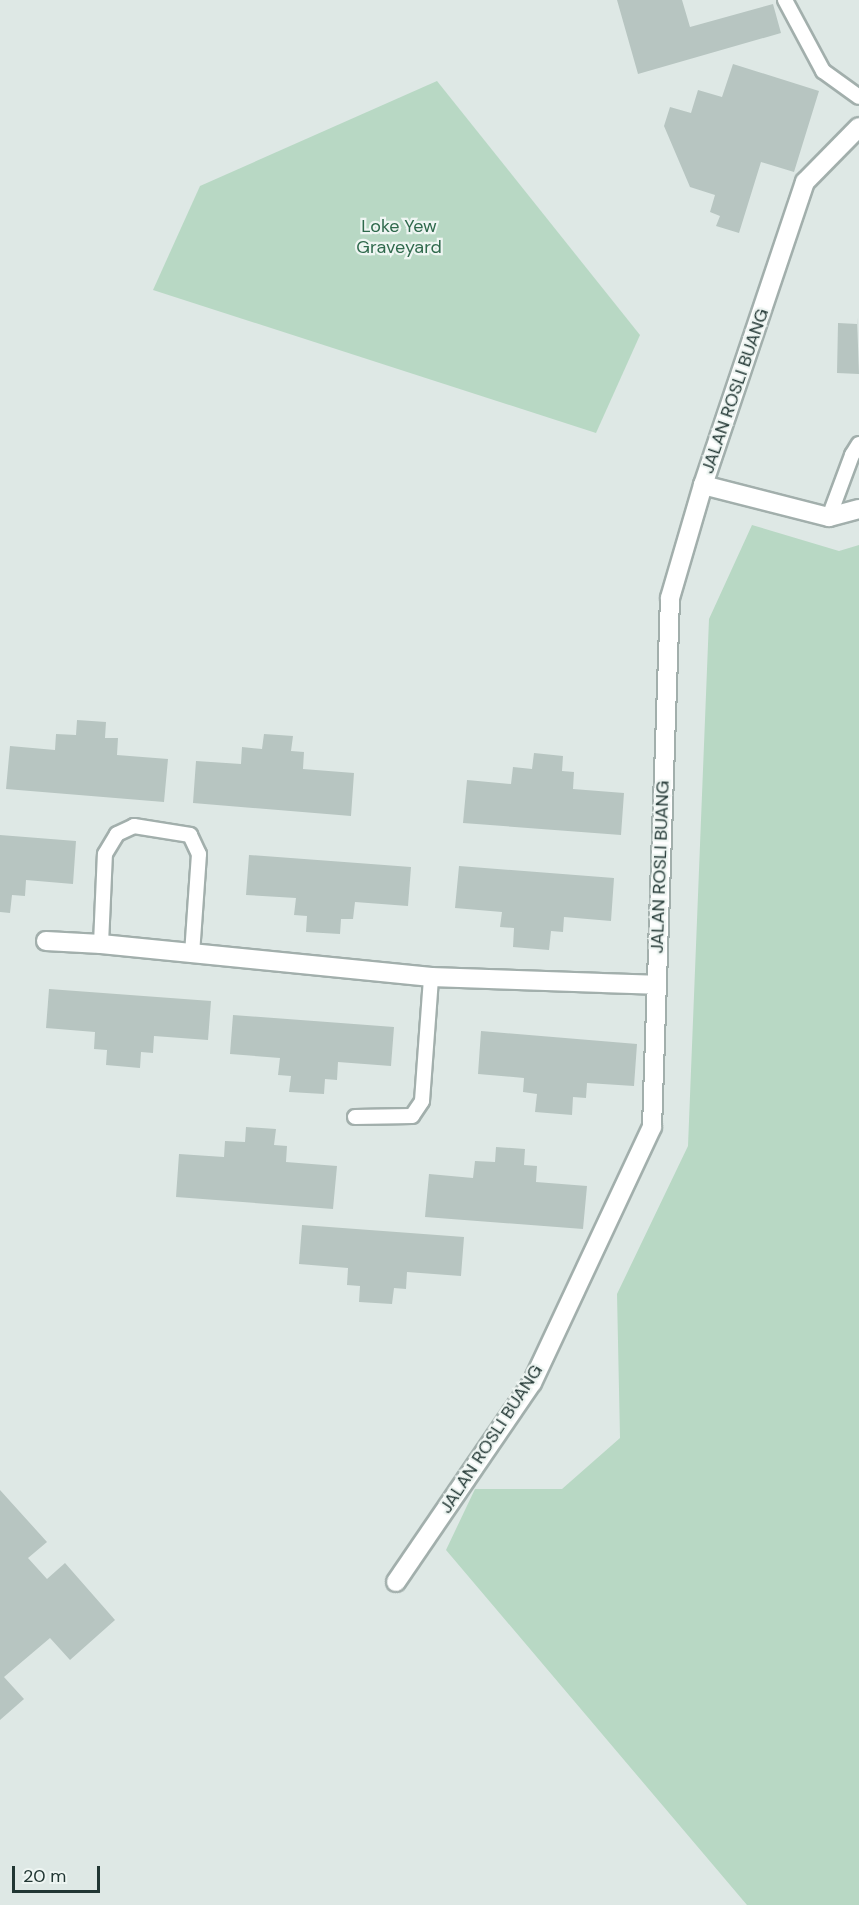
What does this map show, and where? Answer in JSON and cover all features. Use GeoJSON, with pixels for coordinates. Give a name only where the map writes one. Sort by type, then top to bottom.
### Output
{"type":"FeatureCollection","features":[{"type":"Feature","properties":{"kind":"street","name":"JALAN ROSLI BUANG"},"geometry":{"type":"LineString","coordinates":[[396,1582],[532,1383],[652,1127],[655,985],[670,598],[703,485],[805,182],[859,127]]}},
{"type":"Feature","properties":{"kind":"street"},"geometry":{"type":"LineString","coordinates":[[703,485],[829,516],[859,509]]}},
{"type":"Feature","properties":{"kind":"street"},"geometry":{"type":"LineString","coordinates":[[46,941],[101,944],[431,977],[655,985]]}},
{"type":"Feature","properties":{"kind":"lane"},"geometry":{"type":"LineString","coordinates":[[785,0],[823,71],[859,97]]}},
{"type":"Feature","properties":{"kind":"lane"},"geometry":{"type":"LineString","coordinates":[[829,516],[852,454],[859,444]]}},
{"type":"Feature","properties":{"kind":"lane"},"geometry":{"type":"LineString","coordinates":[[101,944],[105,854],[117,834],[134,826],[190,836],[199,854],[192,954]]}},
{"type":"Feature","properties":{"kind":"lane"},"geometry":{"type":"LineString","coordinates":[[355,1118],[412,1116],[423,1101],[431,977]]}},
{"type":"Feature","properties":{"kind":"green space","name":"Loke Yew Graveyard"},"geometry":{"type":"Polygon","coordinates":[[[437,81],[640,335],[596,433],[153,290],[200,186],[437,81]]]}},
{"type":"Feature","properties":{"kind":"green space"},"geometry":{"type":"Polygon","coordinates":[[[752,525],[839,551],[859,545],[859,1905],[747,1905],[446,1550],[475,1489],[562,1489],[620,1438],[617,1294],[688,1146],[709,619],[752,525]]]}},
{"type":"Feature","properties":{"kind":"building"},"geometry":{"type":"Polygon","coordinates":[[[617,0],[682,0],[690,27],[773,4],[781,33],[638,74],[617,0]]]}},
{"type":"Feature","properties":{"kind":"building"},"geometry":{"type":"Polygon","coordinates":[[[733,64],[819,91],[794,172],[761,162],[739,233],[716,226],[720,216],[710,212],[715,195],[690,187],[664,126],[670,107],[691,113],[698,90],[722,97],[733,64]]]}},
{"type":"Feature","properties":{"kind":"building"},"geometry":{"type":"Polygon","coordinates":[[[857,317],[859,374],[837,373],[838,323],[857,324],[857,317]]]}},
{"type":"Feature","properties":{"kind":"building"},"geometry":{"type":"Polygon","coordinates":[[[77,720],[106,722],[105,738],[118,738],[117,755],[168,759],[164,802],[6,789],[10,746],[55,750],[56,734],[76,735],[77,720]]]}},
{"type":"Feature","properties":{"kind":"building"},"geometry":{"type":"Polygon","coordinates":[[[264,734],[293,736],[291,751],[304,752],[303,769],[354,773],[351,816],[193,803],[196,761],[241,764],[242,747],[262,749],[264,734]]]}},
{"type":"Feature","properties":{"kind":"building"},"geometry":{"type":"Polygon","coordinates":[[[534,753],[563,756],[562,771],[574,772],[573,789],[624,793],[621,835],[463,823],[467,780],[511,784],[513,767],[532,769],[534,753]]]}},
{"type":"Feature","properties":{"kind":"building"},"geometry":{"type":"Polygon","coordinates":[[[0,835],[76,841],[73,884],[26,880],[25,896],[12,895],[10,913],[0,912],[0,835]]]}},
{"type":"Feature","properties":{"kind":"building"},"geometry":{"type":"Polygon","coordinates":[[[249,855],[411,867],[408,906],[355,902],[353,919],[341,919],[340,934],[306,932],[307,916],[294,915],[296,898],[246,895],[249,855]]]}},
{"type":"Feature","properties":{"kind":"building"},"geometry":{"type":"Polygon","coordinates":[[[459,866],[614,878],[611,921],[564,917],[563,932],[551,931],[549,950],[513,947],[514,928],[500,927],[502,912],[455,908],[459,866]]]}},
{"type":"Feature","properties":{"kind":"building"},"geometry":{"type":"Polygon","coordinates":[[[49,989],[211,1001],[208,1040],[154,1036],[153,1053],[141,1052],[140,1068],[106,1065],[107,1050],[94,1049],[95,1032],[46,1028],[49,989]]]}},
{"type":"Feature","properties":{"kind":"building"},"geometry":{"type":"Polygon","coordinates":[[[233,1015],[394,1027],[391,1066],[338,1062],[337,1080],[325,1079],[324,1094],[289,1092],[291,1076],[278,1075],[280,1058],[230,1054],[233,1015]]]}},
{"type":"Feature","properties":{"kind":"building"},"geometry":{"type":"Polygon","coordinates":[[[481,1031],[637,1044],[634,1086],[587,1083],[586,1098],[573,1097],[572,1115],[535,1112],[537,1094],[523,1092],[524,1078],[478,1074],[481,1031]]]}},
{"type":"Feature","properties":{"kind":"building"},"geometry":{"type":"Polygon","coordinates":[[[246,1127],[276,1129],[274,1145],[287,1146],[286,1162],[337,1166],[333,1209],[176,1197],[179,1154],[224,1157],[225,1141],[245,1142],[246,1127]]]}},
{"type":"Feature","properties":{"kind":"building"},"geometry":{"type":"Polygon","coordinates":[[[496,1147],[525,1149],[524,1165],[537,1166],[536,1182],[587,1186],[583,1229],[425,1217],[429,1174],[473,1178],[475,1161],[495,1162],[496,1147]]]}},
{"type":"Feature","properties":{"kind":"building"},"geometry":{"type":"Polygon","coordinates":[[[302,1225],[464,1237],[461,1276],[407,1272],[406,1289],[394,1288],[392,1304],[359,1302],[360,1286],[347,1285],[348,1268],[299,1264],[302,1225]]]}},
{"type":"Feature","properties":{"kind":"building"},"geometry":{"type":"Polygon","coordinates":[[[0,1490],[47,1542],[28,1558],[47,1579],[65,1563],[115,1620],[70,1660],[50,1638],[4,1677],[24,1699],[0,1720],[0,1490]]]}}]}
